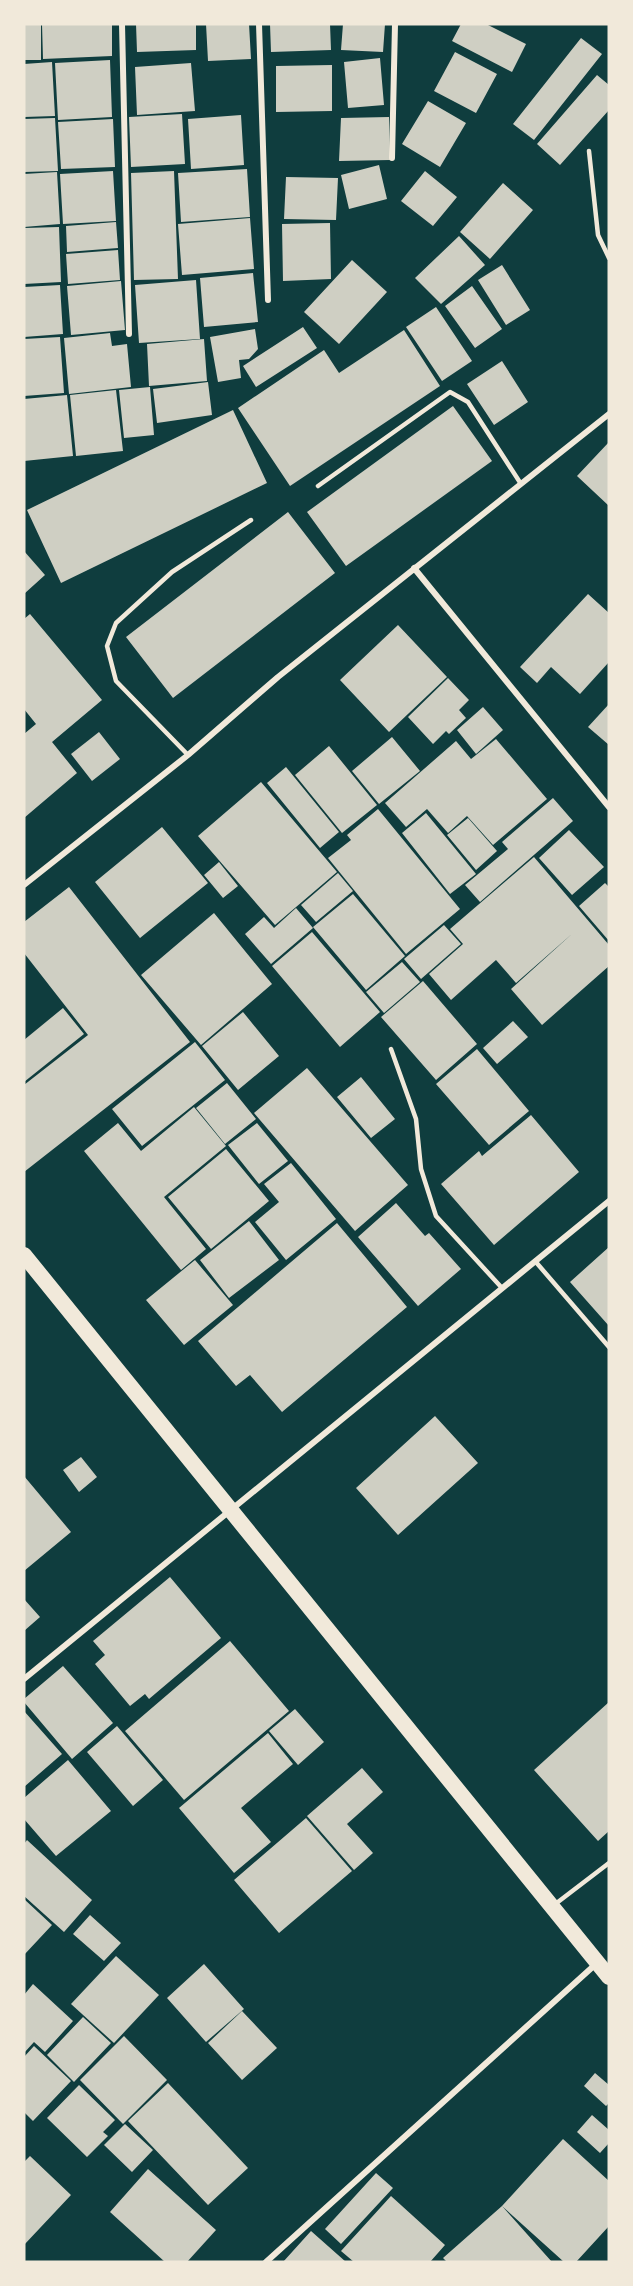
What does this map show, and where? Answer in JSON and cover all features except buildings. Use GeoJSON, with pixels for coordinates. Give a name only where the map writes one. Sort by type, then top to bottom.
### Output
{"type":"FeatureCollection","features":[{"type":"Feature","properties":{"kind":"highway"},"geometry":{"type":"LineString","coordinates":[[24,1255],[609,1977]]}},
{"type":"Feature","properties":{"kind":"street"},"geometry":{"type":"LineString","coordinates":[[122,24],[129,334]]}},
{"type":"Feature","properties":{"kind":"street"},"geometry":{"type":"LineString","coordinates":[[259,24],[268,300]]}},
{"type":"Feature","properties":{"kind":"street"},"geometry":{"type":"LineString","coordinates":[[392,158],[395,24]]}},
{"type":"Feature","properties":{"kind":"street"},"geometry":{"type":"LineString","coordinates":[[24,885],[188,755],[278,677],[609,414]]}},
{"type":"Feature","properties":{"kind":"street"},"geometry":{"type":"LineString","coordinates":[[414,568],[609,807]]}},
{"type":"Feature","properties":{"kind":"street"},"geometry":{"type":"LineString","coordinates":[[24,1679],[609,1200]]}},
{"type":"Feature","properties":{"kind":"street"},"geometry":{"type":"LineString","coordinates":[[266,2262],[597,1962]]}},
{"type":"Feature","properties":{"kind":"lane"},"geometry":{"type":"LineString","coordinates":[[589,151],[598,235],[609,258]]}},
{"type":"Feature","properties":{"kind":"lane"},"geometry":{"type":"LineString","coordinates":[[318,486],[450,392],[468,402],[521,484]]}},
{"type":"Feature","properties":{"kind":"lane"},"geometry":{"type":"LineString","coordinates":[[188,755],[116,681],[107,646],[116,623],[172,572],[251,520]]}},
{"type":"Feature","properties":{"kind":"lane"},"geometry":{"type":"LineString","coordinates":[[391,1049],[416,1119],[421,1169],[436,1216],[502,1288]]}},
{"type":"Feature","properties":{"kind":"lane"},"geometry":{"type":"LineString","coordinates":[[535,1261],[609,1347]]}},
{"type":"Feature","properties":{"kind":"lane"},"geometry":{"type":"LineString","coordinates":[[552,1907],[609,1863]]}}]}
